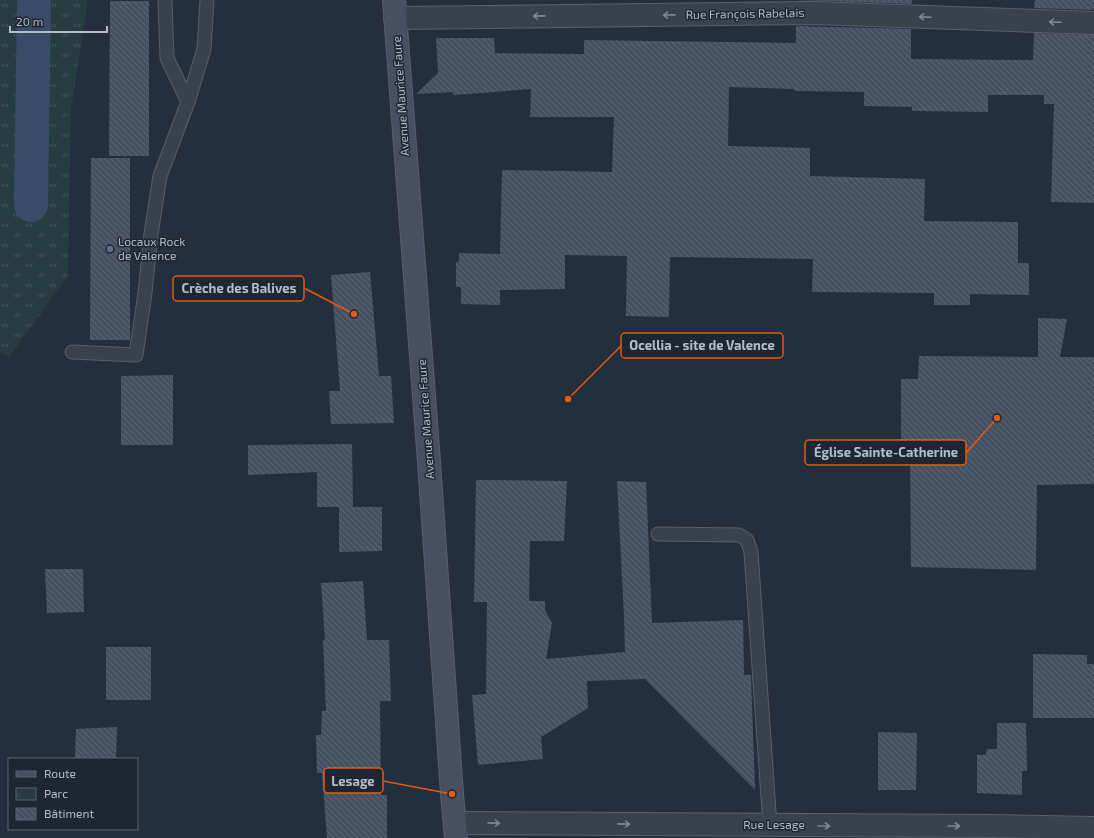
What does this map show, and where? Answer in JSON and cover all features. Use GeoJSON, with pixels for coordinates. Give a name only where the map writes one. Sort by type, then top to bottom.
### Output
{"type":"FeatureCollection","features":[{"type":"Feature","properties":{"kind":"street","name":"Rue François Rabelais"},"geometry":{"type":"LineString","coordinates":[[394,9],[815,7],[1094,23]]}},
{"type":"Feature","properties":{"kind":"street","name":"Avenue Maurice Faure"},"geometry":{"type":"LineString","coordinates":[[394,9],[430,470],[455,830]]}},
{"type":"Feature","properties":{"kind":"street","name":"Rue Lesage"},"geometry":{"type":"LineString","coordinates":[[455,830],[770,826],[993,832],[1094,828]]}},
{"type":"Feature","properties":{"kind":"lane"},"geometry":{"type":"LineString","coordinates":[[164,0],[167,58],[188,102]]}},
{"type":"Feature","properties":{"kind":"lane"},"geometry":{"type":"LineString","coordinates":[[72,352],[136,355],[146,293],[151,234],[160,176],[188,102],[204,49],[207,0]]}},
{"type":"Feature","properties":{"kind":"lane"},"geometry":{"type":"LineString","coordinates":[[658,534],[739,535],[748,540],[752,552],[770,826]]}},
{"type":"Feature","properties":{"kind":"green space"},"geometry":{"type":"Polygon","coordinates":[[[0,0],[88,0],[71,109],[68,276],[9,357],[0,353],[0,0]]]}},
{"type":"Feature","properties":{"kind":"building"},"geometry":{"type":"Polygon","coordinates":[[[796,0],[912,0],[912,4],[796,0]]]}},
{"type":"Feature","properties":{"kind":"building"},"geometry":{"type":"Polygon","coordinates":[[[1035,0],[1094,0],[1094,10],[1034,8],[1035,0]]]}},
{"type":"Feature","properties":{"kind":"building"},"geometry":{"type":"Polygon","coordinates":[[[110,1],[149,1],[149,156],[109,156],[110,1]]]}},
{"type":"Feature","properties":{"kind":"building"},"geometry":{"type":"Polygon","coordinates":[[[796,26],[911,29],[911,59],[1033,60],[1034,33],[1094,35],[1094,203],[1051,202],[1054,104],[1044,104],[1044,95],[988,95],[988,112],[912,111],[912,107],[864,106],[864,92],[795,91],[794,89],[729,87],[728,146],[810,148],[810,176],[925,179],[924,221],[1018,222],[1018,263],[1029,263],[1029,295],[970,294],[970,305],[934,305],[934,293],[812,292],[813,259],[670,257],[669,317],[626,316],[627,256],[565,255],[565,289],[500,290],[500,305],[461,304],[461,287],[456,287],[456,262],[459,262],[459,253],[500,254],[502,170],[612,172],[614,117],[530,117],[531,89],[454,95],[453,92],[416,94],[438,73],[436,38],[494,38],[495,53],[584,54],[584,40],[796,43],[796,26]]]}},
{"type":"Feature","properties":{"kind":"building"},"geometry":{"type":"Polygon","coordinates":[[[91,158],[130,158],[130,340],[90,340],[91,158]]]}},
{"type":"Feature","properties":{"kind":"building"},"geometry":{"type":"Polygon","coordinates":[[[370,272],[379,376],[391,376],[394,423],[331,424],[329,391],[340,391],[331,275],[370,272]]]}},
{"type":"Feature","properties":{"kind":"building"},"geometry":{"type":"Polygon","coordinates":[[[1038,318],[1067,319],[1060,357],[1094,357],[1094,484],[1037,485],[1036,570],[911,567],[910,456],[901,456],[901,379],[918,379],[919,356],[1038,357],[1038,318]]]}},
{"type":"Feature","properties":{"kind":"building"},"geometry":{"type":"Polygon","coordinates":[[[173,375],[173,445],[121,445],[121,376],[173,375]]]}},
{"type":"Feature","properties":{"kind":"building"},"geometry":{"type":"Polygon","coordinates":[[[352,444],[353,507],[382,507],[382,551],[339,552],[339,507],[317,507],[317,472],[248,475],[248,445],[352,444]]]}},
{"type":"Feature","properties":{"kind":"building"},"geometry":{"type":"Polygon","coordinates":[[[476,480],[567,481],[564,541],[530,541],[529,601],[545,601],[545,610],[552,623],[546,659],[625,652],[617,481],[646,482],[652,623],[743,620],[744,675],[751,675],[755,790],[645,679],[587,681],[588,708],[541,737],[543,759],[478,765],[472,695],[486,694],[487,602],[474,602],[476,480]]]}},
{"type":"Feature","properties":{"kind":"building"},"geometry":{"type":"Polygon","coordinates":[[[45,569],[83,569],[84,612],[47,613],[45,569]]]}},
{"type":"Feature","properties":{"kind":"building"},"geometry":{"type":"Polygon","coordinates":[[[363,581],[367,640],[389,640],[391,701],[380,701],[381,795],[387,795],[387,838],[327,838],[322,773],[317,773],[316,735],[321,735],[322,711],[326,711],[323,640],[325,640],[321,583],[363,581]]]}},
{"type":"Feature","properties":{"kind":"building"},"geometry":{"type":"Polygon","coordinates":[[[106,647],[151,647],[151,700],[106,700],[106,647]]]}},
{"type":"Feature","properties":{"kind":"building"},"geometry":{"type":"Polygon","coordinates":[[[1033,654],[1087,655],[1087,664],[1094,664],[1094,718],[1033,718],[1033,654]]]}},
{"type":"Feature","properties":{"kind":"building"},"geometry":{"type":"Polygon","coordinates":[[[997,723],[1026,723],[1027,771],[1022,771],[1022,795],[977,793],[977,755],[986,755],[987,749],[997,749],[997,723]]]}},
{"type":"Feature","properties":{"kind":"building"},"geometry":{"type":"Polygon","coordinates":[[[117,727],[116,758],[75,758],[76,729],[117,727]]]}},
{"type":"Feature","properties":{"kind":"building"},"geometry":{"type":"Polygon","coordinates":[[[878,732],[917,733],[916,790],[878,790],[878,732]]]}},
{"type":"Feature","properties":{"kind":"waterway"},"geometry":{"type":"LineString","coordinates":[[31,205],[34,0]]}},
{"type":"Feature","properties":{"kind":"place","name":"Locaux Rock de Valence"},"geometry":{"type":"Point","coordinates":[110,249]}},
{"type":"Feature","properties":{"kind":"place","name":"Crèche des Balives"},"geometry":{"type":"Point","coordinates":[354,314]}},
{"type":"Feature","properties":{"kind":"place","name":"Ocellia - site de Valence"},"geometry":{"type":"Point","coordinates":[568,399]}},
{"type":"Feature","properties":{"kind":"place","name":"Église Sainte-Catherine"},"geometry":{"type":"Point","coordinates":[997,418]}},
{"type":"Feature","properties":{"kind":"place","name":"Lesage"},"geometry":{"type":"Point","coordinates":[452,794]}}]}
